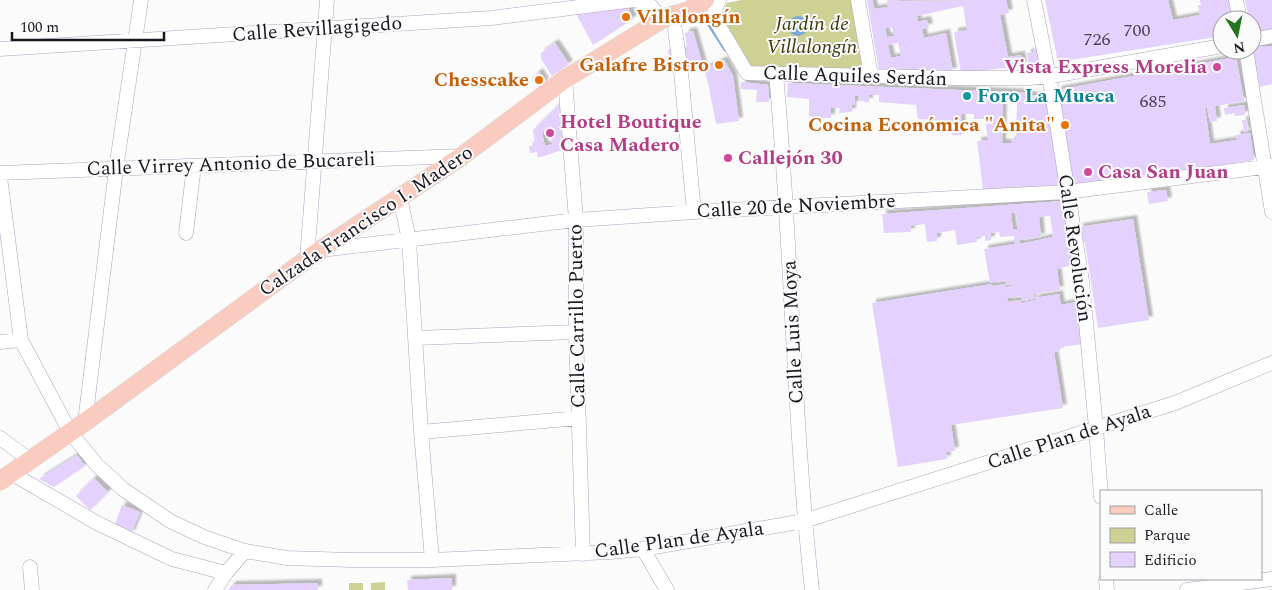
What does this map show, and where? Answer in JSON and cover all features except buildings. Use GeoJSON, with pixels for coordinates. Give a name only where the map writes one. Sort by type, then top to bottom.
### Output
{"type":"FeatureCollection","features":[{"type":"Feature","properties":{"kind":"main road"},"geometry":{"type":"LineString","coordinates":[[667,22],[674,0]]}},
{"type":"Feature","properties":{"kind":"main road","name":"Calzada Francisco I. Madero"},"geometry":{"type":"LineString","coordinates":[[5,477],[85,422],[314,255],[462,156],[565,79],[705,0]]}},
{"type":"Feature","properties":{"kind":"street"},"geometry":{"type":"LineString","coordinates":[[85,422],[116,169],[141,0]]}},
{"type":"Feature","properties":{"kind":"street"},"geometry":{"type":"LineString","coordinates":[[314,255],[315,161],[327,0]]}},
{"type":"Feature","properties":{"kind":"street","name":"Calle Revillagigedo"},"geometry":{"type":"LineString","coordinates":[[0,49],[491,18],[635,0],[651,6],[667,22]]}},
{"type":"Feature","properties":{"kind":"street","name":"Calle Aquiles Serdán"},"geometry":{"type":"LineString","coordinates":[[719,0],[714,16],[747,73],[1029,78],[1212,48]]}},
{"type":"Feature","properties":{"kind":"street"},"geometry":{"type":"LineString","coordinates":[[858,0],[871,76]]}},
{"type":"Feature","properties":{"kind":"street","name":"Calle Revolución"},"geometry":{"type":"LineString","coordinates":[[1034,0],[1082,281],[1100,490]]}},
{"type":"Feature","properties":{"kind":"street"},"geometry":{"type":"LineString","coordinates":[[667,22],[681,72],[694,212]]}},
{"type":"Feature","properties":{"kind":"street"},"geometry":{"type":"LineString","coordinates":[[1248,60],[1268,167],[1272,212]]}},
{"type":"Feature","properties":{"kind":"street","name":"Calle Luis Moya"},"geometry":{"type":"LineString","coordinates":[[776,74],[786,207],[804,521],[812,590]]}},
{"type":"Feature","properties":{"kind":"street","name":"Calle Carrillo Puerto"},"geometry":{"type":"LineString","coordinates":[[565,79],[576,220],[576,332],[582,554]]}},
{"type":"Feature","properties":{"kind":"street","name":"Calle Virrey Antonio de Bucareli"},"geometry":{"type":"LineString","coordinates":[[0,173],[462,156]]}},
{"type":"Feature","properties":{"kind":"street"},"geometry":{"type":"LineString","coordinates":[[186,232],[194,166]]}},
{"type":"Feature","properties":{"kind":"street","name":"Calle 20 de Noviembre"},"geometry":{"type":"LineString","coordinates":[[314,255],[409,240],[576,220],[1067,192],[1268,167]]}},
{"type":"Feature","properties":{"kind":"street"},"geometry":{"type":"LineString","coordinates":[[0,178],[5,261],[21,340],[0,342]]}},
{"type":"Feature","properties":{"kind":"street"},"geometry":{"type":"LineString","coordinates":[[400,197],[409,240],[421,432],[432,560]]}},
{"type":"Feature","properties":{"kind":"street"},"geometry":{"type":"LineString","coordinates":[[415,338],[576,332]]}},
{"type":"Feature","properties":{"kind":"street","name":"Calle Plan de Ayala"},"geometry":{"type":"LineString","coordinates":[[21,340],[70,432],[97,465],[123,490],[138,500],[170,521],[204,537],[245,551],[287,558],[351,560],[432,560],[582,554],[643,549],[804,521],[1175,403],[1272,363]]}},
{"type":"Feature","properties":{"kind":"street"},"geometry":{"type":"LineString","coordinates":[[421,432],[579,418]]}},
{"type":"Feature","properties":{"kind":"street"},"geometry":{"type":"LineString","coordinates":[[0,438],[30,460]]}},
{"type":"Feature","properties":{"kind":"street"},"geometry":{"type":"LineString","coordinates":[[5,477],[172,559],[226,573]]}},
{"type":"Feature","properties":{"kind":"street"},"geometry":{"type":"LineString","coordinates":[[643,549],[666,590]]}},
{"type":"Feature","properties":{"kind":"street"},"geometry":{"type":"LineString","coordinates":[[215,590],[226,573],[245,551]]}},
{"type":"Feature","properties":{"kind":"street"},"geometry":{"type":"LineString","coordinates":[[30,567],[32,590]]}},
{"type":"Feature","properties":{"kind":"street"},"geometry":{"type":"LineString","coordinates":[[1187,590],[1272,579]]}},
{"type":"Feature","properties":{"kind":"green space","name":"Jardín de Villalongín"},"geometry":{"type":"Polygon","coordinates":[[[741,0],[852,0],[863,61],[857,72],[751,70],[723,19],[723,12],[727,3],[741,0]]]}},
{"type":"Feature","properties":{"kind":"green space"},"geometry":{"type":"Polygon","coordinates":[[[385,582],[385,590],[371,590],[371,583],[385,582]]]}},
{"type":"Feature","properties":{"kind":"green space"},"geometry":{"type":"Polygon","coordinates":[[[349,583],[363,583],[363,590],[349,590],[349,583]]]}},
{"type":"Feature","properties":{"kind":"water"},"geometry":{"type":"Polygon","coordinates":[[[798,16],[805,19],[808,26],[805,33],[798,36],[791,33],[788,26],[791,19],[798,16]]]}},
{"type":"Feature","properties":{"kind":"waterway"},"geometry":{"type":"LineString","coordinates":[[700,11],[725,50]]}},
{"type":"Feature","properties":{"kind":"place","name":"Villalongín"},"geometry":{"type":"Point","coordinates":[626,17]}},
{"type":"Feature","properties":{"kind":"place","name":"Galafre Bistro"},"geometry":{"type":"Point","coordinates":[719,65]}},
{"type":"Feature","properties":{"kind":"place","name":"Vista Express Morelia"},"geometry":{"type":"Point","coordinates":[1217,67]}},
{"type":"Feature","properties":{"kind":"place","name":"Chesscake"},"geometry":{"type":"Point","coordinates":[539,80]}},
{"type":"Feature","properties":{"kind":"place","name":"Foro La Mueca"},"geometry":{"type":"Point","coordinates":[967,96]}},
{"type":"Feature","properties":{"kind":"place","name":"Cocina Económica \"Anita\""},"geometry":{"type":"Point","coordinates":[1065,125]}},
{"type":"Feature","properties":{"kind":"place","name":"Hotel Boutique Casa Madero"},"geometry":{"type":"Point","coordinates":[550,133]}},
{"type":"Feature","properties":{"kind":"place","name":"Callejón 30"},"geometry":{"type":"Point","coordinates":[728,158]}},
{"type":"Feature","properties":{"kind":"place","name":"Casa San Juan"},"geometry":{"type":"Point","coordinates":[1088,172]}}]}
